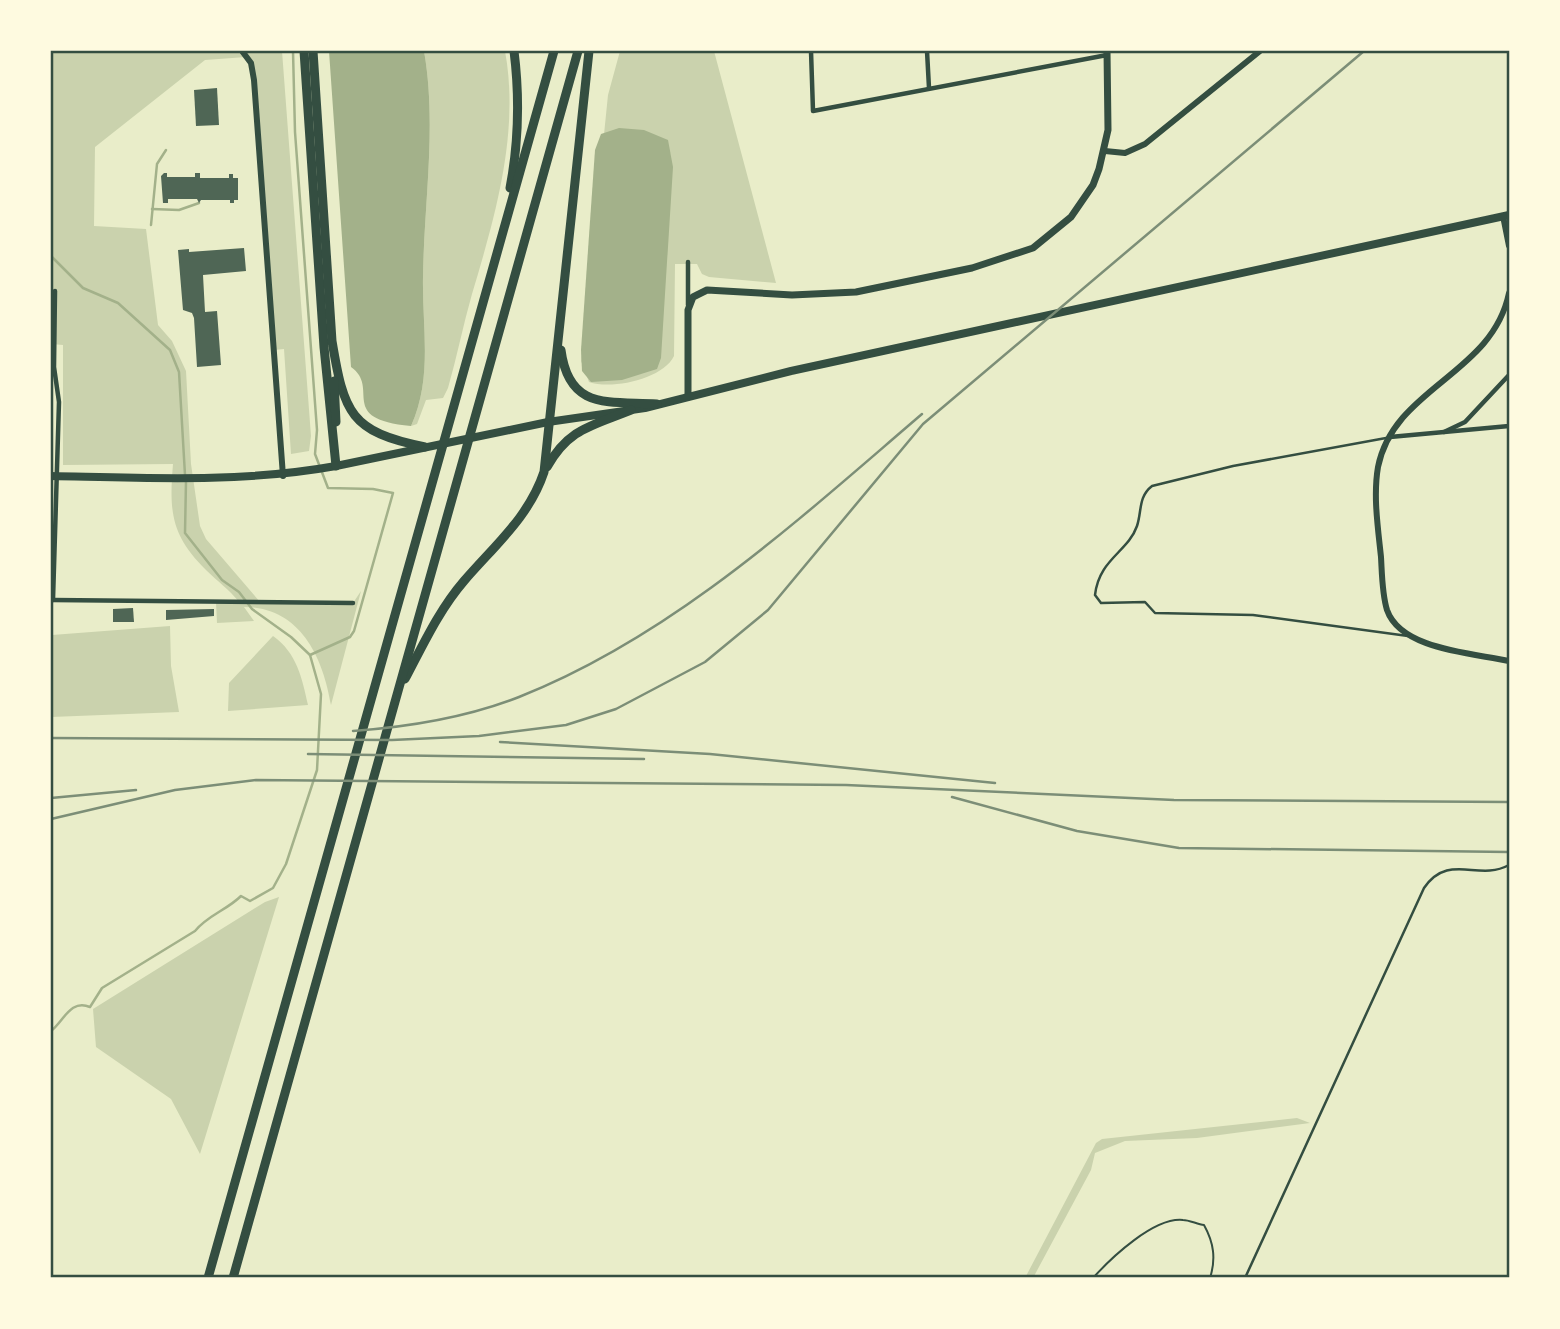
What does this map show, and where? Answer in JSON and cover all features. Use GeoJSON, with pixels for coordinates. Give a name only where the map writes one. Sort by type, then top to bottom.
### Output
{"type":"FeatureCollection","features":[{"type":"Feature","properties":{"kind":"highway"},"geometry":{"type":"LineString","coordinates":[[304,51],[327,386],[337,466]]}},
{"type":"Feature","properties":{"kind":"highway"},"geometry":{"type":"LineString","coordinates":[[313,51],[332,341],[337,466]]}},
{"type":"Feature","properties":{"kind":"highway"},"geometry":{"type":"LineString","coordinates":[[492,272],[518,148],[520,106],[514,51]]}},
{"type":"Feature","properties":{"kind":"highway"},"geometry":{"type":"LineString","coordinates":[[208,1278],[554,51]]}},
{"type":"Feature","properties":{"kind":"highway"},"geometry":{"type":"LineString","coordinates":[[233,1278],[578,51]]}},
{"type":"Feature","properties":{"kind":"highway"},"geometry":{"type":"LineString","coordinates":[[544,472],[559,340],[577,134],[589,51]]}},
{"type":"Feature","properties":{"kind":"highway"},"geometry":{"type":"LineString","coordinates":[[559,340],[566,376],[584,396],[598,401],[657,404]]}},
{"type":"Feature","properties":{"kind":"highway"},"geometry":{"type":"LineString","coordinates":[[332,341],[340,387],[351,413],[365,427],[390,440],[425,447]]}},
{"type":"Feature","properties":{"kind":"highway"},"geometry":{"type":"LineString","coordinates":[[397,696],[433,624],[463,582],[530,507],[544,472],[568,437],[583,428],[631,410]]}},
{"type":"Feature","properties":{"kind":"main road"},"geometry":{"type":"LineString","coordinates":[[688,397],[688,310],[693,297],[707,289],[792,295],[845,293],[972,268],[1019,254],[1049,238],[1071,217],[1093,185],[1105,151],[1109,105],[1107,53]]}},
{"type":"Feature","properties":{"kind":"main road"},"geometry":{"type":"LineString","coordinates":[[54,476],[284,476],[548,422],[631,410],[791,371],[1506,216]]}},
{"type":"Feature","properties":{"kind":"street"},"geometry":{"type":"LineString","coordinates":[[242,51],[251,63],[254,80],[284,476]]}},
{"type":"Feature","properties":{"kind":"street"},"geometry":{"type":"LineString","coordinates":[[811,51],[813,111],[1107,53]]}},
{"type":"Feature","properties":{"kind":"street"},"geometry":{"type":"LineString","coordinates":[[927,51],[929,88]]}},
{"type":"Feature","properties":{"kind":"street"},"geometry":{"type":"LineString","coordinates":[[1105,151],[1125,153],[1144,144],[1260,51]]}},
{"type":"Feature","properties":{"kind":"street"},"geometry":{"type":"LineString","coordinates":[[1506,216],[1509,246]]}},
{"type":"Feature","properties":{"kind":"street"},"geometry":{"type":"LineString","coordinates":[[688,262],[688,310]]}},
{"type":"Feature","properties":{"kind":"street"},"geometry":{"type":"LineString","coordinates":[[55,291],[54,367],[60,402],[54,476],[52,600],[353,603]]}},
{"type":"Feature","properties":{"kind":"street"},"geometry":{"type":"LineString","coordinates":[[1509,293],[1500,321],[1482,348],[1405,413],[1389,438],[1378,467],[1376,502],[1387,609],[1393,621],[1408,636],[1509,661]]}},
{"type":"Feature","properties":{"kind":"street"},"geometry":{"type":"LineString","coordinates":[[51,380],[54,367]]}},
{"type":"Feature","properties":{"kind":"street"},"geometry":{"type":"LineString","coordinates":[[1440,434],[1465,422],[1509,375]]}},
{"type":"Feature","properties":{"kind":"street"},"geometry":{"type":"LineString","coordinates":[[1389,438],[1509,426]]}},
{"type":"Feature","properties":{"kind":"lane"},"geometry":{"type":"LineString","coordinates":[[1389,438],[1163,481],[1146,491],[1137,526],[1131,537],[1107,562],[1096,586],[1095,595],[1101,603],[1135,600],[1145,602],[1155,613],[1253,615],[1408,636]]}},
{"type":"Feature","properties":{"kind":"lane"},"geometry":{"type":"LineString","coordinates":[[1245,1278],[1424,888],[1431,879],[1448,869],[1483,871],[1509,865]]}},
{"type":"Feature","properties":{"kind":"path"},"geometry":{"type":"LineString","coordinates":[[1093,1278],[1117,1254],[1151,1230],[1182,1219],[1204,1226],[1210,1236],[1213,1266],[1210,1278]]}},
{"type":"Feature","properties":{"kind":"shaded area"},"geometry":{"type":"Polygon","coordinates":[[[51,51],[282,51],[311,436],[309,451],[291,454],[284,349],[274,350],[254,80],[246,57],[205,60],[95,147],[94,226],[146,229],[158,325],[172,341],[186,371],[191,464],[200,526],[206,539],[260,602],[353,603],[361,591],[331,705],[315,653],[294,625],[263,609],[244,607],[254,621],[217,623],[216,602],[239,602],[194,557],[179,534],[172,509],[173,464],[63,465],[63,345],[51,344],[51,51]]]}},
{"type":"Feature","properties":{"kind":"shaded area"},"geometry":{"type":"Polygon","coordinates":[[[329,51],[424,51],[430,135],[423,277],[425,352],[422,389],[411,426],[374,417],[364,402],[359,375],[351,367],[329,51]]]}},
{"type":"Feature","properties":{"kind":"shaded area"},"geometry":{"type":"Polygon","coordinates":[[[424,51],[505,51],[509,112],[497,205],[448,388],[443,398],[426,400],[417,424],[411,426],[422,389],[425,352],[423,277],[430,135],[424,51]]]}},
{"type":"Feature","properties":{"kind":"shaded area"},"geometry":{"type":"Polygon","coordinates":[[[620,51],[714,51],[776,283],[709,277],[702,274],[697,264],[675,264],[674,356],[659,371],[648,376],[610,385],[589,382],[581,361],[608,95],[620,51]]]}},
{"type":"Feature","properties":{"kind":"shaded area"},"geometry":{"type":"Polygon","coordinates":[[[619,128],[644,130],[668,140],[673,167],[661,358],[657,369],[622,380],[591,382],[582,371],[581,350],[595,150],[601,134],[619,128]]]}},
{"type":"Feature","properties":{"kind":"shaded area"},"geometry":{"type":"Polygon","coordinates":[[[170,626],[171,666],[179,712],[51,717],[52,635],[170,626]]]}},
{"type":"Feature","properties":{"kind":"shaded area"},"geometry":{"type":"Polygon","coordinates":[[[273,636],[293,658],[301,676],[308,705],[228,711],[229,683],[273,636]]]}},
{"type":"Feature","properties":{"kind":"shaded area"},"geometry":{"type":"Polygon","coordinates":[[[279,897],[200,1154],[171,1099],[96,1047],[93,1009],[265,902],[279,897]]]}},
{"type":"Feature","properties":{"kind":"shaded area"},"geometry":{"type":"Polygon","coordinates":[[[1297,1118],[1310,1123],[1197,1138],[1125,1141],[1095,1153],[1091,1170],[1033,1278],[1025,1278],[1096,1143],[1102,1139],[1297,1118]]]}},
{"type":"Feature","properties":{"kind":"building"},"geometry":{"type":"Polygon","coordinates":[[[217,88],[219,125],[196,126],[194,90],[217,88]]]}},
{"type":"Feature","properties":{"kind":"building"},"geometry":{"type":"Polygon","coordinates":[[[167,173],[167,177],[195,177],[195,173],[200,173],[200,178],[229,178],[229,174],[233,174],[233,178],[238,178],[238,200],[230,203],[230,200],[201,200],[199,203],[197,199],[168,199],[168,203],[163,203],[161,176],[167,173]]]}},
{"type":"Feature","properties":{"kind":"building"},"geometry":{"type":"Polygon","coordinates":[[[244,248],[246,271],[203,275],[205,312],[217,311],[221,365],[197,367],[194,318],[192,313],[183,310],[178,250],[189,249],[189,252],[244,248]]]}},
{"type":"Feature","properties":{"kind":"building"},"geometry":{"type":"Polygon","coordinates":[[[133,608],[134,622],[113,622],[113,609],[133,608]]]}},
{"type":"Feature","properties":{"kind":"building"},"geometry":{"type":"Polygon","coordinates":[[[214,609],[214,616],[166,620],[166,610],[214,609]]]}},
{"type":"Feature","properties":{"kind":"waterway"},"geometry":{"type":"LineString","coordinates":[[293,51],[295,132],[317,430],[315,454],[328,488],[373,489],[393,493],[354,631],[350,637],[310,655]]}},
{"type":"Feature","properties":{"kind":"waterway"},"geometry":{"type":"LineString","coordinates":[[151,225],[157,164],[166,150]]}},
{"type":"Feature","properties":{"kind":"waterway"},"geometry":{"type":"LineString","coordinates":[[152,209],[179,210],[199,203]]}},
{"type":"Feature","properties":{"kind":"waterway"},"geometry":{"type":"LineString","coordinates":[[51,256],[83,288],[118,303],[170,350],[179,372],[185,475]]}},
{"type":"Feature","properties":{"kind":"waterway"},"geometry":{"type":"LineString","coordinates":[[51,1031],[72,1008],[83,1005],[90,1007],[102,988],[195,931],[241,896],[250,901],[273,888],[286,864],[317,770],[321,694],[310,655],[291,637],[252,609],[239,592],[222,580],[185,533],[186,481]]}},
{"type":"Feature","properties":{"kind":"railway"},"geometry":{"type":"LineString","coordinates":[[51,738],[392,740],[479,736],[566,725],[616,709],[705,662],[768,610],[923,424],[1364,51]]}},
{"type":"Feature","properties":{"kind":"railway"},"geometry":{"type":"LineString","coordinates":[[353,731],[438,720],[499,704],[575,672],[629,642],[681,609],[781,534],[922,414]]}},
{"type":"Feature","properties":{"kind":"railway"},"geometry":{"type":"LineString","coordinates":[[500,742],[710,754],[995,783]]}},
{"type":"Feature","properties":{"kind":"railway"},"geometry":{"type":"LineString","coordinates":[[308,754],[644,759]]}},
{"type":"Feature","properties":{"kind":"railway"},"geometry":{"type":"LineString","coordinates":[[51,819],[175,790],[256,780],[846,785],[1174,800],[1509,802]]}},
{"type":"Feature","properties":{"kind":"railway"},"geometry":{"type":"LineString","coordinates":[[51,798],[136,790]]}},
{"type":"Feature","properties":{"kind":"railway"},"geometry":{"type":"LineString","coordinates":[[952,797],[1077,831],[1179,848],[1509,852]]}}]}
